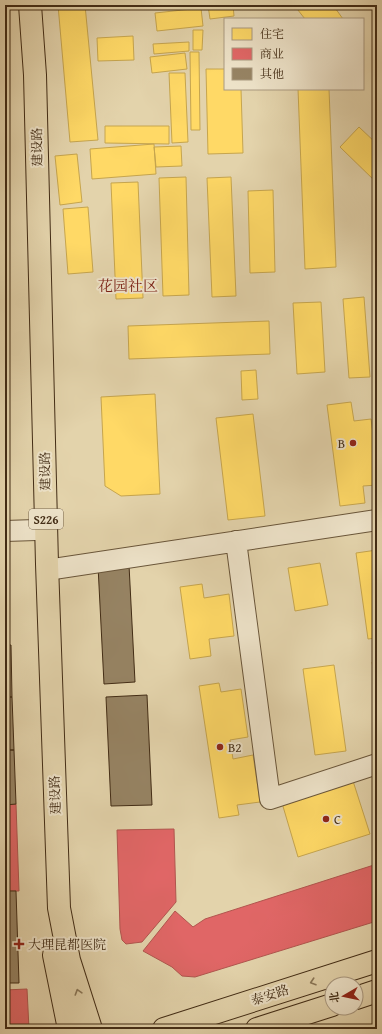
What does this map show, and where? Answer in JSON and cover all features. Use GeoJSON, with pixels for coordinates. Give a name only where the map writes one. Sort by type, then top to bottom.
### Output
{"type":"FeatureCollection","features":[{"type":"Feature","properties":{"kind":"main road","name":"建设路"},"geometry":{"type":"LineString","coordinates":[[17,5],[23,90],[47,915],[69,1029]]}},
{"type":"Feature","properties":{"kind":"main road","name":"建设路"},"geometry":{"type":"LineString","coordinates":[[30,5],[35,75],[47,570],[59,908],[68,960],[91,1029]]}},
{"type":"Feature","properties":{"kind":"main road","name":"泰安路"},"geometry":{"type":"LineString","coordinates":[[164,1029],[377,961]]}},
{"type":"Feature","properties":{"kind":"main road"},"geometry":{"type":"LineString","coordinates":[[364,995],[377,991]]}},
{"type":"Feature","properties":{"kind":"main road"},"geometry":{"type":"LineString","coordinates":[[257,1029],[324,1008]]}},
{"type":"Feature","properties":{"kind":"street"},"geometry":{"type":"LineString","coordinates":[[47,570],[377,520]]}},
{"type":"Feature","properties":{"kind":"street"},"geometry":{"type":"LineString","coordinates":[[5,531],[36,530]]}},
{"type":"Feature","properties":{"kind":"street"},"geometry":{"type":"LineString","coordinates":[[236,541],[270,799],[377,764]]}},
{"type":"Feature","properties":{"kind":"building: 住宅"},"geometry":{"type":"Polygon","coordinates":[[[58,5],[85,5],[98,140],[70,142],[58,5]]]}},
{"type":"Feature","properties":{"kind":"building: 住宅"},"geometry":{"type":"Polygon","coordinates":[[[208,5],[233,5],[234,16],[210,19],[208,5]]]}},
{"type":"Feature","properties":{"kind":"building: 住宅"},"geometry":{"type":"Polygon","coordinates":[[[294,5],[333,5],[342,18],[304,18],[294,5]]]}},
{"type":"Feature","properties":{"kind":"building: 住宅"},"geometry":{"type":"Polygon","coordinates":[[[201,8],[203,26],[157,31],[155,13],[201,8]]]}},
{"type":"Feature","properties":{"kind":"building: 住宅"},"geometry":{"type":"Polygon","coordinates":[[[193,30],[203,30],[202,50],[193,50],[193,30]]]}},
{"type":"Feature","properties":{"kind":"building: 住宅"},"geometry":{"type":"Polygon","coordinates":[[[133,36],[134,60],[98,61],[97,38],[133,36]]]}},
{"type":"Feature","properties":{"kind":"building: 住宅"},"geometry":{"type":"Polygon","coordinates":[[[189,42],[189,51],[154,54],[153,44],[189,42]]]}},
{"type":"Feature","properties":{"kind":"building: 住宅"},"geometry":{"type":"Polygon","coordinates":[[[190,52],[199,52],[200,130],[191,130],[190,52]]]}},
{"type":"Feature","properties":{"kind":"building: 住宅"},"geometry":{"type":"Polygon","coordinates":[[[185,53],[187,69],[152,73],[150,57],[185,53]]]}},
{"type":"Feature","properties":{"kind":"building: 住宅"},"geometry":{"type":"Polygon","coordinates":[[[206,69],[224,69],[224,90],[241,90],[243,153],[208,154],[206,69]]]}},
{"type":"Feature","properties":{"kind":"building: 住宅"},"geometry":{"type":"Polygon","coordinates":[[[169,73],[185,73],[188,142],[172,143],[169,73]]]}},
{"type":"Feature","properties":{"kind":"building: 住宅"},"geometry":{"type":"Polygon","coordinates":[[[298,90],[329,90],[336,267],[305,269],[298,90]]]}},
{"type":"Feature","properties":{"kind":"building: 住宅"},"geometry":{"type":"Polygon","coordinates":[[[105,126],[169,126],[169,144],[105,143],[105,126]]]}},
{"type":"Feature","properties":{"kind":"building: 住宅"},"geometry":{"type":"Polygon","coordinates":[[[359,127],[377,144],[377,183],[340,147],[359,127]]]}},
{"type":"Feature","properties":{"kind":"building: 住宅"},"geometry":{"type":"Polygon","coordinates":[[[154,144],[156,174],[92,179],[90,149],[154,144]]]}},
{"type":"Feature","properties":{"kind":"building: 住宅"},"geometry":{"type":"Polygon","coordinates":[[[181,146],[182,166],[156,167],[154,147],[181,146]]]}},
{"type":"Feature","properties":{"kind":"building: 住宅"},"geometry":{"type":"Polygon","coordinates":[[[77,154],[82,202],[60,205],[55,156],[77,154]]]}},
{"type":"Feature","properties":{"kind":"building: 住宅"},"geometry":{"type":"Polygon","coordinates":[[[186,177],[189,295],[163,296],[159,178],[186,177]]]}},
{"type":"Feature","properties":{"kind":"building: 住宅"},"geometry":{"type":"Polygon","coordinates":[[[231,177],[236,296],[212,297],[207,178],[231,177]]]}},
{"type":"Feature","properties":{"kind":"building: 住宅"},"geometry":{"type":"Polygon","coordinates":[[[138,182],[143,298],[116,299],[111,183],[138,182]]]}},
{"type":"Feature","properties":{"kind":"building: 住宅"},"geometry":{"type":"Polygon","coordinates":[[[273,190],[275,272],[250,273],[248,191],[273,190]]]}},
{"type":"Feature","properties":{"kind":"building: 住宅"},"geometry":{"type":"Polygon","coordinates":[[[88,207],[93,272],[68,274],[63,209],[88,207]]]}},
{"type":"Feature","properties":{"kind":"building: 住宅"},"geometry":{"type":"Polygon","coordinates":[[[364,297],[370,377],[349,378],[343,299],[364,297]]]}},
{"type":"Feature","properties":{"kind":"building: 住宅"},"geometry":{"type":"Polygon","coordinates":[[[321,302],[325,372],[297,374],[293,303],[321,302]]]}},
{"type":"Feature","properties":{"kind":"building: 住宅"},"geometry":{"type":"Polygon","coordinates":[[[269,321],[270,354],[129,359],[128,326],[269,321]]]}},
{"type":"Feature","properties":{"kind":"building: 住宅"},"geometry":{"type":"Polygon","coordinates":[[[256,370],[258,399],[242,400],[241,371],[256,370]]]}},
{"type":"Feature","properties":{"kind":"building: 住宅"},"geometry":{"type":"Polygon","coordinates":[[[155,394],[160,494],[121,496],[105,486],[101,397],[155,394]]]}},
{"type":"Feature","properties":{"kind":"building: 住宅","name":"B"},"geometry":{"type":"Polygon","coordinates":[[[351,402],[354,421],[371,419],[377,465],[377,485],[363,486],[365,503],[340,506],[327,405],[351,402]]]}},
{"type":"Feature","properties":{"kind":"building: 住宅"},"geometry":{"type":"Polygon","coordinates":[[[253,414],[265,516],[228,520],[216,418],[253,414]]]}},
{"type":"Feature","properties":{"kind":"building: 住宅"},"geometry":{"type":"Polygon","coordinates":[[[377,550],[377,638],[368,639],[356,553],[377,550]]]}},
{"type":"Feature","properties":{"kind":"building: 住宅"},"geometry":{"type":"Polygon","coordinates":[[[320,563],[328,605],[295,611],[288,568],[320,563]]]}},
{"type":"Feature","properties":{"kind":"building: 住宅"},"geometry":{"type":"Polygon","coordinates":[[[202,584],[204,598],[229,594],[234,636],[209,639],[211,656],[190,659],[180,587],[202,584]]]}},
{"type":"Feature","properties":{"kind":"building: 住宅"},"geometry":{"type":"Polygon","coordinates":[[[377,661],[377,696],[372,662],[377,661]]]}},
{"type":"Feature","properties":{"kind":"building: 住宅"},"geometry":{"type":"Polygon","coordinates":[[[334,665],[346,751],[315,755],[303,669],[334,665]]]}},
{"type":"Feature","properties":{"kind":"building: 住宅","name":"B2"},"geometry":{"type":"Polygon","coordinates":[[[219,683],[221,692],[241,689],[248,737],[230,740],[233,759],[253,755],[260,802],[237,805],[239,815],[219,818],[199,686],[219,683]]]}},
{"type":"Feature","properties":{"kind":"building: 住宅","name":"C"},"geometry":{"type":"Polygon","coordinates":[[[353,781],[370,834],[298,857],[282,803],[353,781]]]}},
{"type":"Feature","properties":{"kind":"building: 商业"},"geometry":{"type":"Polygon","coordinates":[[[16,804],[19,891],[5,891],[5,805],[16,804]]]}},
{"type":"Feature","properties":{"kind":"building: 商业"},"geometry":{"type":"Polygon","coordinates":[[[174,829],[176,902],[142,942],[126,944],[122,940],[120,929],[117,830],[174,829]]]}},
{"type":"Feature","properties":{"kind":"building: 商业"},"geometry":{"type":"Polygon","coordinates":[[[377,864],[377,921],[195,977],[182,976],[172,967],[143,951],[175,911],[193,927],[205,919],[377,864]]]}},
{"type":"Feature","properties":{"kind":"building: 商业"},"geometry":{"type":"Polygon","coordinates":[[[27,989],[29,1029],[5,1029],[5,990],[27,989]]]}},
{"type":"Feature","properties":{"kind":"building: 其他"},"geometry":{"type":"Polygon","coordinates":[[[129,565],[135,682],[104,684],[98,566],[129,565]]]}},
{"type":"Feature","properties":{"kind":"building: 其他"},"geometry":{"type":"Polygon","coordinates":[[[5,586],[7,586],[9,642],[5,643],[5,586]]]}},
{"type":"Feature","properties":{"kind":"building: 其他"},"geometry":{"type":"Polygon","coordinates":[[[5,645],[11,645],[12,697],[5,697],[5,645]]]}},
{"type":"Feature","properties":{"kind":"building: 其他"},"geometry":{"type":"Polygon","coordinates":[[[147,695],[152,805],[111,806],[106,697],[147,695]]]}},
{"type":"Feature","properties":{"kind":"building: 其他"},"geometry":{"type":"Polygon","coordinates":[[[5,697],[12,697],[14,750],[5,750],[5,697]]]}},
{"type":"Feature","properties":{"kind":"building: 其他"},"geometry":{"type":"Polygon","coordinates":[[[5,750],[14,750],[16,804],[5,805],[5,750]]]}},
{"type":"Feature","properties":{"kind":"building: 其他"},"geometry":{"type":"Polygon","coordinates":[[[5,891],[16,891],[19,983],[5,983],[5,891]]]}},
{"type":"Feature","properties":{"kind":"place","name":"B"},"geometry":{"type":"Point","coordinates":[353,443]}},
{"type":"Feature","properties":{"kind":"place","name":"B2"},"geometry":{"type":"Point","coordinates":[220,747]}},
{"type":"Feature","properties":{"kind":"place","name":"C"},"geometry":{"type":"Point","coordinates":[326,819]}},
{"type":"Feature","properties":{"kind":"place","name":"大理昆都医院"},"geometry":{"type":"Point","coordinates":[19,944]}},
{"type":"Feature","properties":{"kind":"district","name":"花园社区"},"geometry":{"type":"Point","coordinates":[128,285]}}]}
